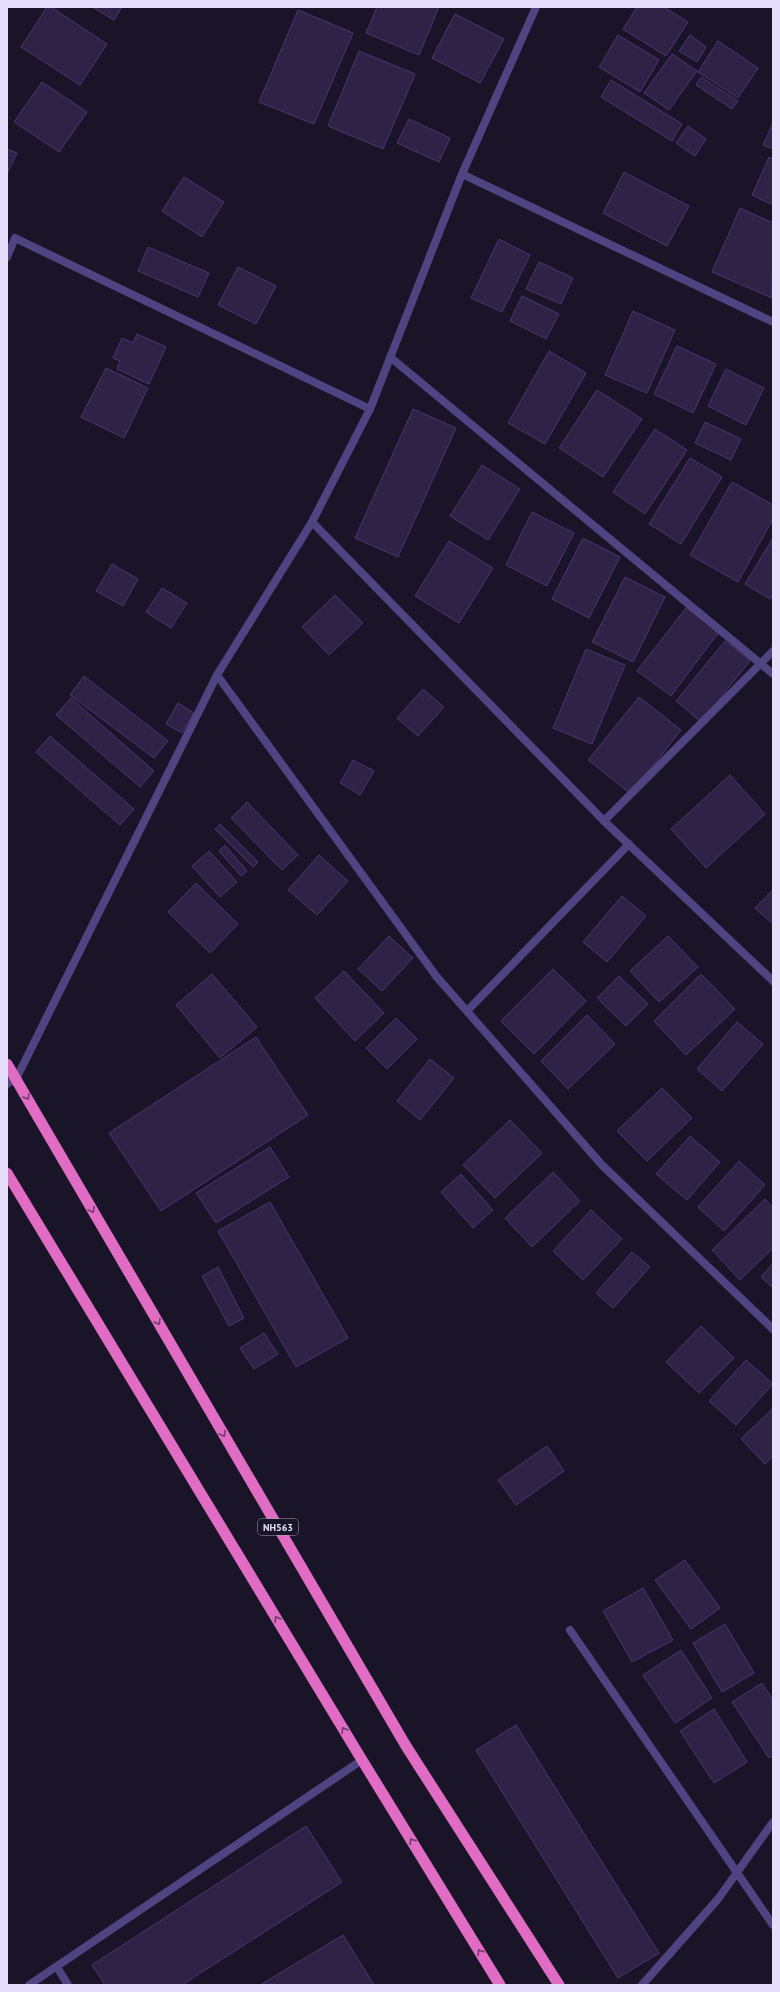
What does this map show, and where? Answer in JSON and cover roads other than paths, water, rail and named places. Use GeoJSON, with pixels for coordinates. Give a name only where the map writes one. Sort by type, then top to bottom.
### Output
{"type":"FeatureCollection","features":[{"type":"Feature","properties":{"kind":"highway","name":"NH563"},"geometry":{"type":"LineString","coordinates":[[7,1064],[11,1082],[406,1746],[559,1985]]}},
{"type":"Feature","properties":{"kind":"highway"},"geometry":{"type":"LineString","coordinates":[[7,1173],[500,1985]]}},
{"type":"Feature","properties":{"kind":"street"},"geometry":{"type":"LineString","coordinates":[[11,1082],[217,675],[312,522],[370,409],[462,174],[536,7]]}},
{"type":"Feature","properties":{"kind":"street"},"geometry":{"type":"LineString","coordinates":[[462,174],[773,322]]}},
{"type":"Feature","properties":{"kind":"street"},"geometry":{"type":"LineString","coordinates":[[7,257],[15,238],[370,409]]}},
{"type":"Feature","properties":{"kind":"street"},"geometry":{"type":"LineString","coordinates":[[390,357],[773,674]]}},
{"type":"Feature","properties":{"kind":"street"},"geometry":{"type":"LineString","coordinates":[[312,522],[604,820],[773,981]]}},
{"type":"Feature","properties":{"kind":"street"},"geometry":{"type":"LineString","coordinates":[[604,820],[773,651]]}},
{"type":"Feature","properties":{"kind":"street"},"geometry":{"type":"LineString","coordinates":[[217,675],[436,976],[602,1165],[773,1329]]}},
{"type":"Feature","properties":{"kind":"street"},"geometry":{"type":"LineString","coordinates":[[467,1011],[629,844]]}},
{"type":"Feature","properties":{"kind":"street"},"geometry":{"type":"LineString","coordinates":[[570,1630],[738,1872],[773,1925]]}},
{"type":"Feature","properties":{"kind":"street"},"geometry":{"type":"LineString","coordinates":[[29,1985],[362,1760]]}},
{"type":"Feature","properties":{"kind":"street"},"geometry":{"type":"LineString","coordinates":[[642,1985],[718,1899],[773,1822]]}},
{"type":"Feature","properties":{"kind":"street"},"geometry":{"type":"LineString","coordinates":[[57,1967],[68,1985]]}}]}
